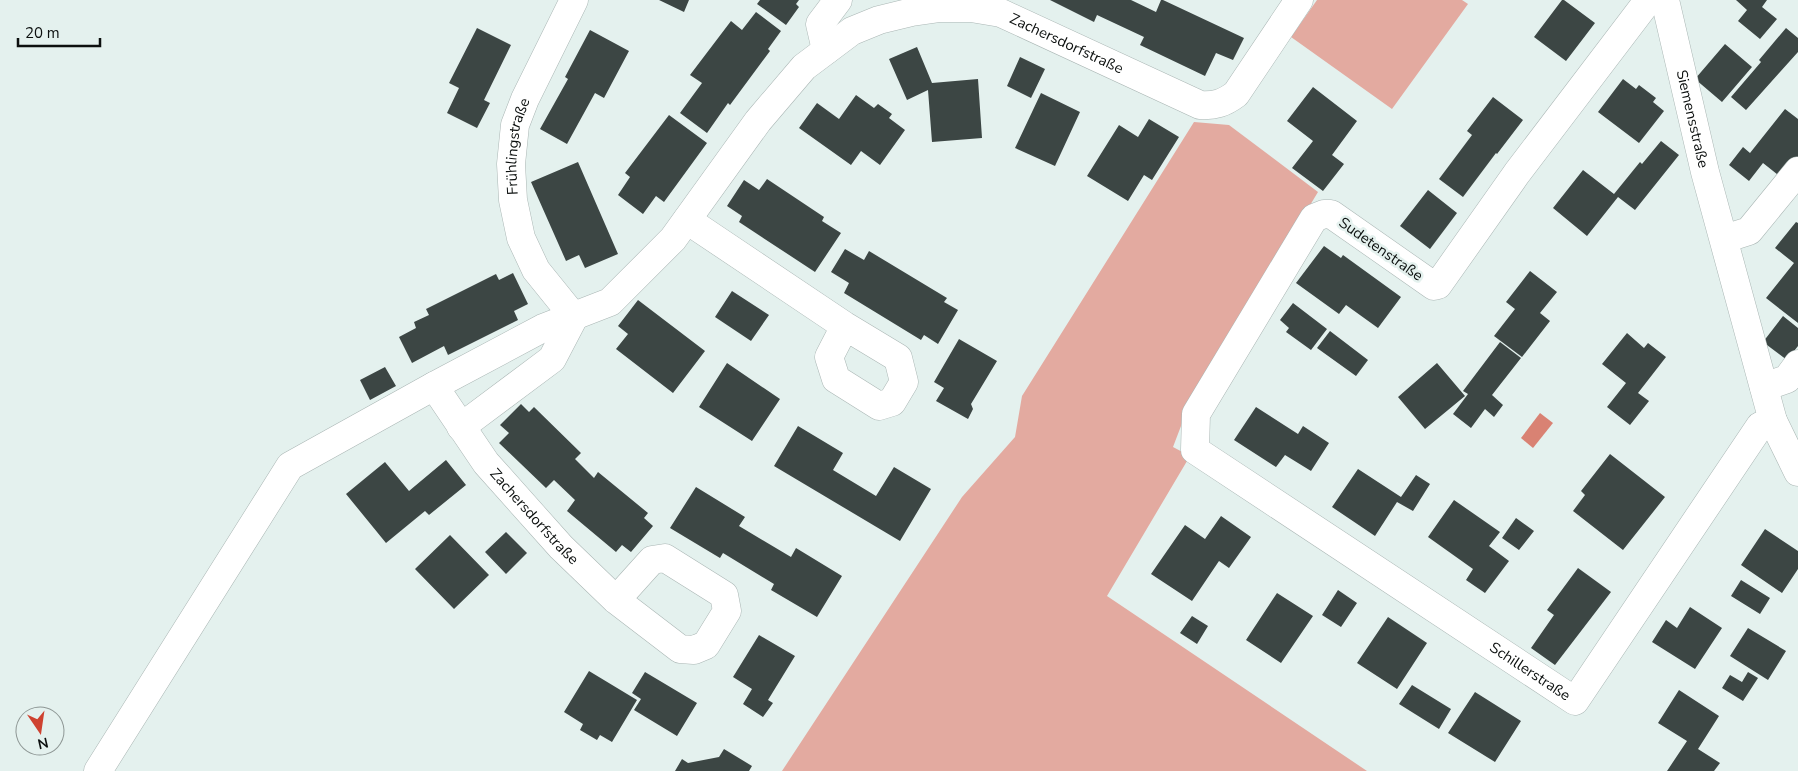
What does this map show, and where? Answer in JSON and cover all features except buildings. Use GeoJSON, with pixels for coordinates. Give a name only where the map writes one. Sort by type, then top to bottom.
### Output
{"type":"FeatureCollection","features":[{"type":"Feature","properties":{"kind":"street","name":"Frühlingstraße"},"geometry":{"type":"LineString","coordinates":[[574,0],[514,125],[511,164],[513,200],[521,238],[536,270],[574,316]]}},
{"type":"Feature","properties":{"kind":"street"},"geometry":{"type":"LineString","coordinates":[[826,50],[820,24],[838,0]]}},
{"type":"Feature","properties":{"kind":"street","name":"Zachersdorfstraße"},"geometry":{"type":"LineString","coordinates":[[98,771],[290,466],[543,328],[610,302],[673,238],[758,121],[804,67],[852,32],[879,20],[912,12],[940,8],[996,6],[1200,105],[1215,106],[1236,94],[1299,0]]}},
{"type":"Feature","properties":{"kind":"street","name":"Sudetenstraße"},"geometry":{"type":"LineString","coordinates":[[1195,450],[1196,414],[1314,218],[1324,214],[1331,214],[1434,286],[1438,285],[1517,173],[1647,2],[1659,0]]}},
{"type":"Feature","properties":{"kind":"street","name":"Siemensstraße"},"geometry":{"type":"LineString","coordinates":[[1665,0],[1705,172],[1773,421],[1798,472]]}},
{"type":"Feature","properties":{"kind":"street"},"geometry":{"type":"LineString","coordinates":[[1724,238],[1749,231],[1798,171]]}},
{"type":"Feature","properties":{"kind":"street"},"geometry":{"type":"LineString","coordinates":[[687,220],[845,326]]}},
{"type":"Feature","properties":{"kind":"street"},"geometry":{"type":"LineString","coordinates":[[461,427],[552,359],[574,316]]}},
{"type":"Feature","properties":{"kind":"street"},"geometry":{"type":"LineString","coordinates":[[1764,387],[1787,379],[1798,364]]}},
{"type":"Feature","properties":{"kind":"street","name":"Zachersdorfstraße"},"geometry":{"type":"LineString","coordinates":[[434,386],[486,463],[560,548],[616,600]]}},
{"type":"Feature","properties":{"kind":"street","name":"Schillerstraße"},"geometry":{"type":"LineString","coordinates":[[1195,450],[1575,701],[1760,426],[1773,421]]}},
{"type":"Feature","properties":{"kind":"shaded area"},"geometry":{"type":"Polygon","coordinates":[[[1317,0],[1462,0],[1468,4],[1392,109],[1291,37],[1317,0]]]}},
{"type":"Feature","properties":{"kind":"shaded area"},"geometry":{"type":"Polygon","coordinates":[[[1194,122],[1229,125],[1318,192],[1189,405],[1173,447],[1190,456],[1107,596],[1367,771],[782,771],[962,497],[1015,437],[1022,396],[1194,122]]]}},
{"type":"Feature","properties":{"kind":"shaded area"},"geometry":{"type":"Polygon","coordinates":[[[1540,413],[1553,423],[1533,448],[1521,438],[1540,413]]]}}]}
